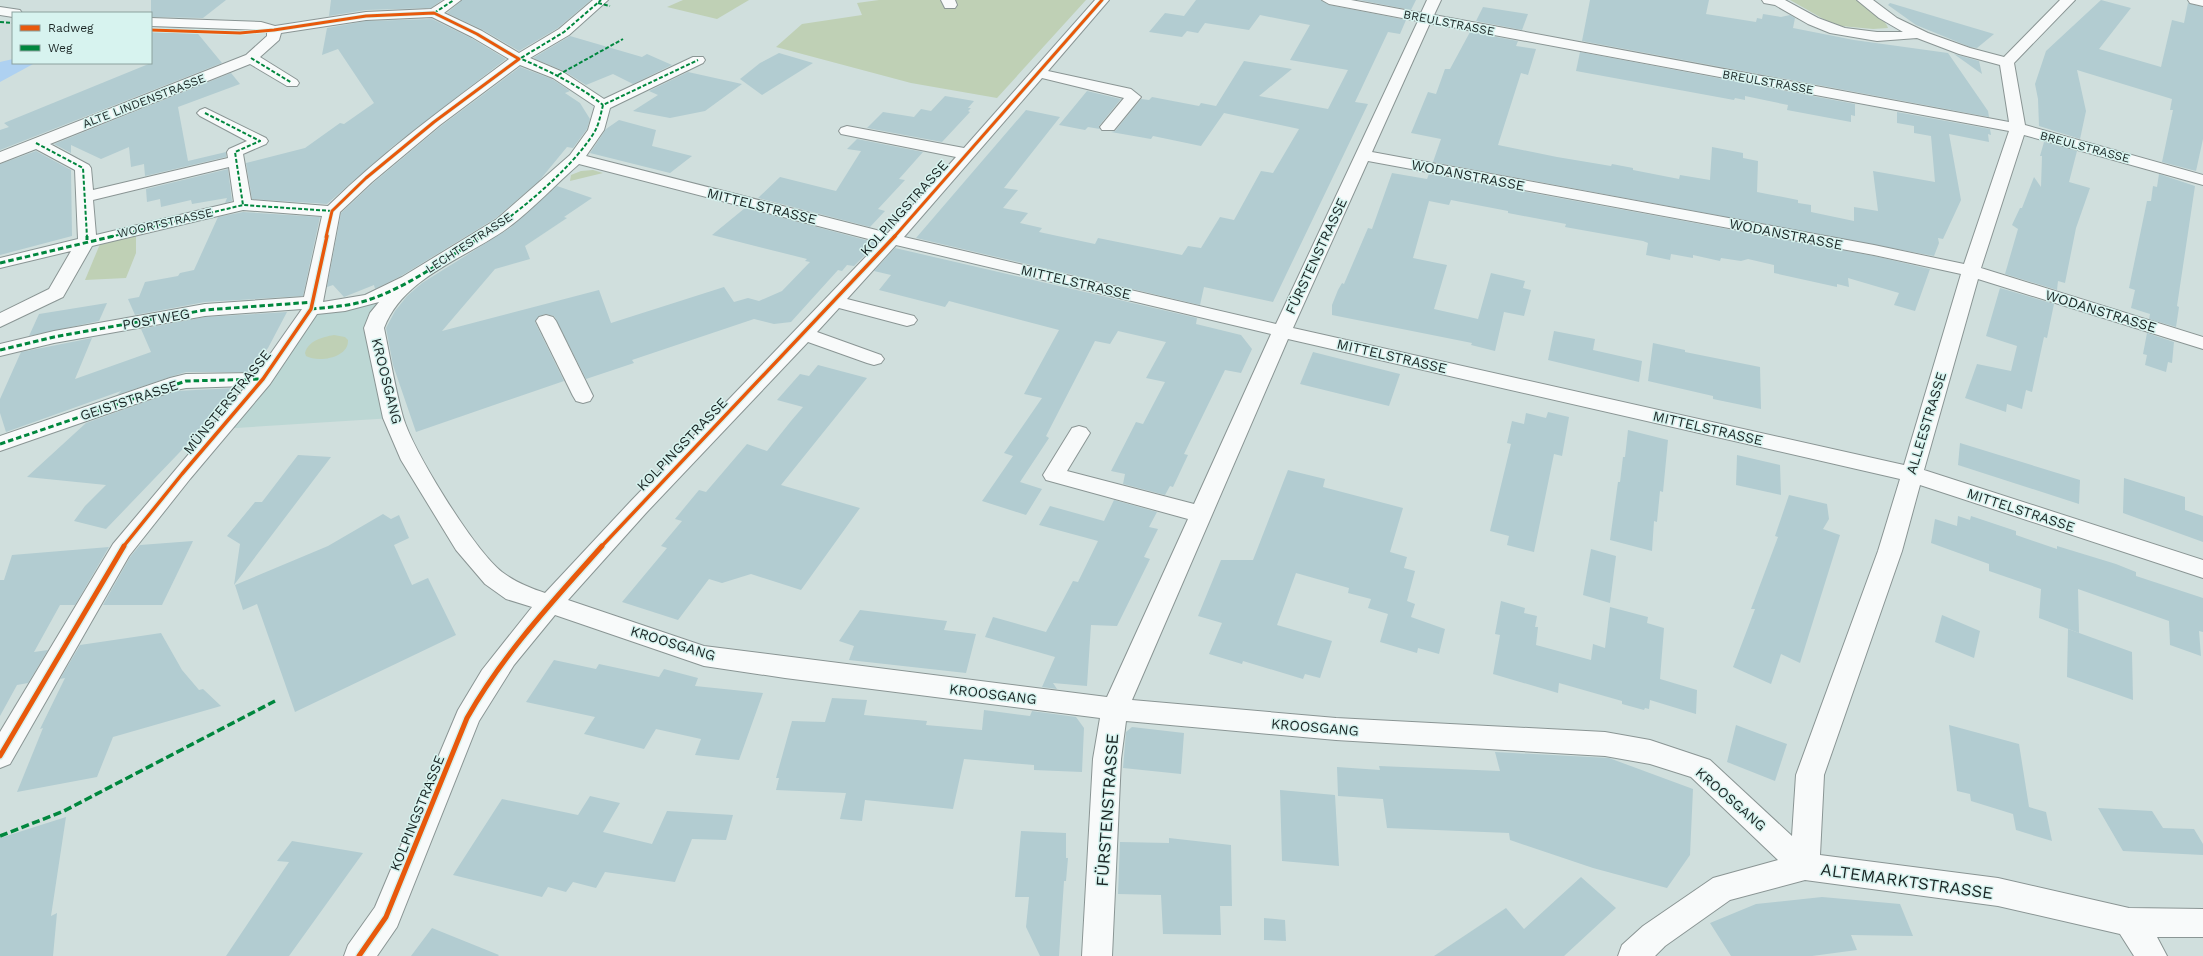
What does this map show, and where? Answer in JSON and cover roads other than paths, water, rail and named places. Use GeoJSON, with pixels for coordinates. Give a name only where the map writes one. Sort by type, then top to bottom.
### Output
{"type":"FeatureCollection","features":[{"type":"Feature","properties":{"kind":"street"},"geometry":{"type":"LineString","coordinates":[[434,13],[454,0]]}},
{"type":"Feature","properties":{"kind":"street"},"geometry":{"type":"LineString","coordinates":[[332,211],[366,178],[403,148],[519,58],[564,32],[601,0]]}},
{"type":"Feature","properties":{"kind":"street","name":"KOLPINGSTRASSE"},"geometry":{"type":"LineString","coordinates":[[360,956],[386,917],[467,718],[481,690],[497,668],[550,603],[679,462],[805,334],[968,154],[1102,0]]}},
{"type":"Feature","properties":{"kind":"street","name":"BREULSTRASSE"},"geometry":{"type":"LineString","coordinates":[[1329,0],[2018,128],[2203,180]]}},
{"type":"Feature","properties":{"kind":"street","name":"FÜRSTENSTRASSE"},"geometry":{"type":"LineString","coordinates":[[1097,956],[1107,759],[1115,709],[1282,331],[1434,0]]}},
{"type":"Feature","properties":{"kind":"street"},"geometry":{"type":"LineString","coordinates":[[1769,0],[1779,2],[1835,30],[1884,36],[1919,34]]}},
{"type":"Feature","properties":{"kind":"street"},"geometry":{"type":"LineString","coordinates":[[1864,0],[1896,22],[1919,34],[1976,55],[2007,62],[2068,0]]}},
{"type":"Feature","properties":{"kind":"street"},"geometry":{"type":"LineString","coordinates":[[2195,0],[2203,2]]}},
{"type":"Feature","properties":{"kind":"street"},"geometry":{"type":"LineString","coordinates":[[0,11],[12,13]]}},
{"type":"Feature","properties":{"kind":"street"},"geometry":{"type":"LineString","coordinates":[[152,22],[261,26],[274,30],[366,16],[434,13],[477,34],[519,58],[558,75],[591,95],[603,105],[698,60]]}},
{"type":"Feature","properties":{"kind":"street","name":"ALTE LINDENSTRASSE"},"geometry":{"type":"LineString","coordinates":[[0,158],[251,58],[274,37],[274,30]]}},
{"type":"Feature","properties":{"kind":"street"},"geometry":{"type":"LineString","coordinates":[[251,58],[292,83]]}},
{"type":"Feature","properties":{"kind":"street","name":"ALLEESTRASSE"},"geometry":{"type":"LineString","coordinates":[[1805,867],[1810,775],[1890,550],[1971,271],[2018,128],[2007,62]]}},
{"type":"Feature","properties":{"kind":"street"},"geometry":{"type":"LineString","coordinates":[[1038,73],[1126,92],[1133,97],[1108,127]]}},
{"type":"Feature","properties":{"kind":"street","name":"LECHTESTRASSE"},"geometry":{"type":"LineString","coordinates":[[312,305],[345,305],[371,299],[409,281],[503,223],[576,158],[596,130],[603,105]]}},
{"type":"Feature","properties":{"kind":"street"},"geometry":{"type":"LineString","coordinates":[[205,113],[260,141],[235,152],[235,162],[243,205]]}},
{"type":"Feature","properties":{"kind":"street"},"geometry":{"type":"LineString","coordinates":[[847,131],[968,154]]}},
{"type":"Feature","properties":{"kind":"street"},"geometry":{"type":"LineString","coordinates":[[0,321],[56,294],[87,240],[83,168],[36,143]]}},
{"type":"Feature","properties":{"kind":"street","name":"WODANSTRASSE"},"geometry":{"type":"LineString","coordinates":[[1363,155],[1874,250],[1971,271],[2203,343]]}},
{"type":"Feature","properties":{"kind":"street","name":"MITTELSTRASSE"},"geometry":{"type":"LineString","coordinates":[[576,158],[891,239],[1282,331],[1911,474],[2203,569]]}},
{"type":"Feature","properties":{"kind":"street"},"geometry":{"type":"LineString","coordinates":[[85,196],[235,162]]}},
{"type":"Feature","properties":{"kind":"street","name":"WOORTSTRASSE"},"geometry":{"type":"LineString","coordinates":[[0,262],[87,240],[243,205],[332,211]]}},
{"type":"Feature","properties":{"kind":"street","name":"MÜNSTERSTRASSE"},"geometry":{"type":"LineString","coordinates":[[0,756],[120,550],[263,379],[312,305],[332,211]]}},
{"type":"Feature","properties":{"kind":"street","name":"KROOSGANG"},"geometry":{"type":"LineString","coordinates":[[409,281],[380,313],[374,328],[393,418],[412,460],[464,544],[492,578],[515,592],[704,656],[865,679],[1115,709],[1336,729],[1605,744],[1650,752],[1700,768],[1805,867]]}},
{"type":"Feature","properties":{"kind":"street"},"geometry":{"type":"LineString","coordinates":[[834,301],[907,320]]}},
{"type":"Feature","properties":{"kind":"street","name":"POSTWEG"},"geometry":{"type":"LineString","coordinates":[[0,350],[54,337],[206,310],[312,305]]}},
{"type":"Feature","properties":{"kind":"street"},"geometry":{"type":"LineString","coordinates":[[546,321],[583,396]]}},
{"type":"Feature","properties":{"kind":"street"},"geometry":{"type":"LineString","coordinates":[[805,334],[874,359]]}},
{"type":"Feature","properties":{"kind":"street","name":"GEISTSTRASSE"},"geometry":{"type":"LineString","coordinates":[[0,444],[170,384],[186,381],[263,379]]}},
{"type":"Feature","properties":{"kind":"street"},"geometry":{"type":"LineString","coordinates":[[1079,433],[1054,475],[1201,514]]}},
{"type":"Feature","properties":{"kind":"street","name":"ALTEMARKTSTRASSE"},"geometry":{"type":"LineString","coordinates":[[1633,956],[1654,936],[1723,888],[1805,867],[1998,892],[2129,922],[2203,924]]}},
{"type":"Feature","properties":{"kind":"street"},"geometry":{"type":"LineString","coordinates":[[2129,922],[2152,956]]}},
{"type":"Feature","properties":{"kind":"water"},"geometry":{"type":"Polygon","coordinates":[[[12,59],[12,64],[33,64],[0,82],[0,62],[12,59]]]}}]}
